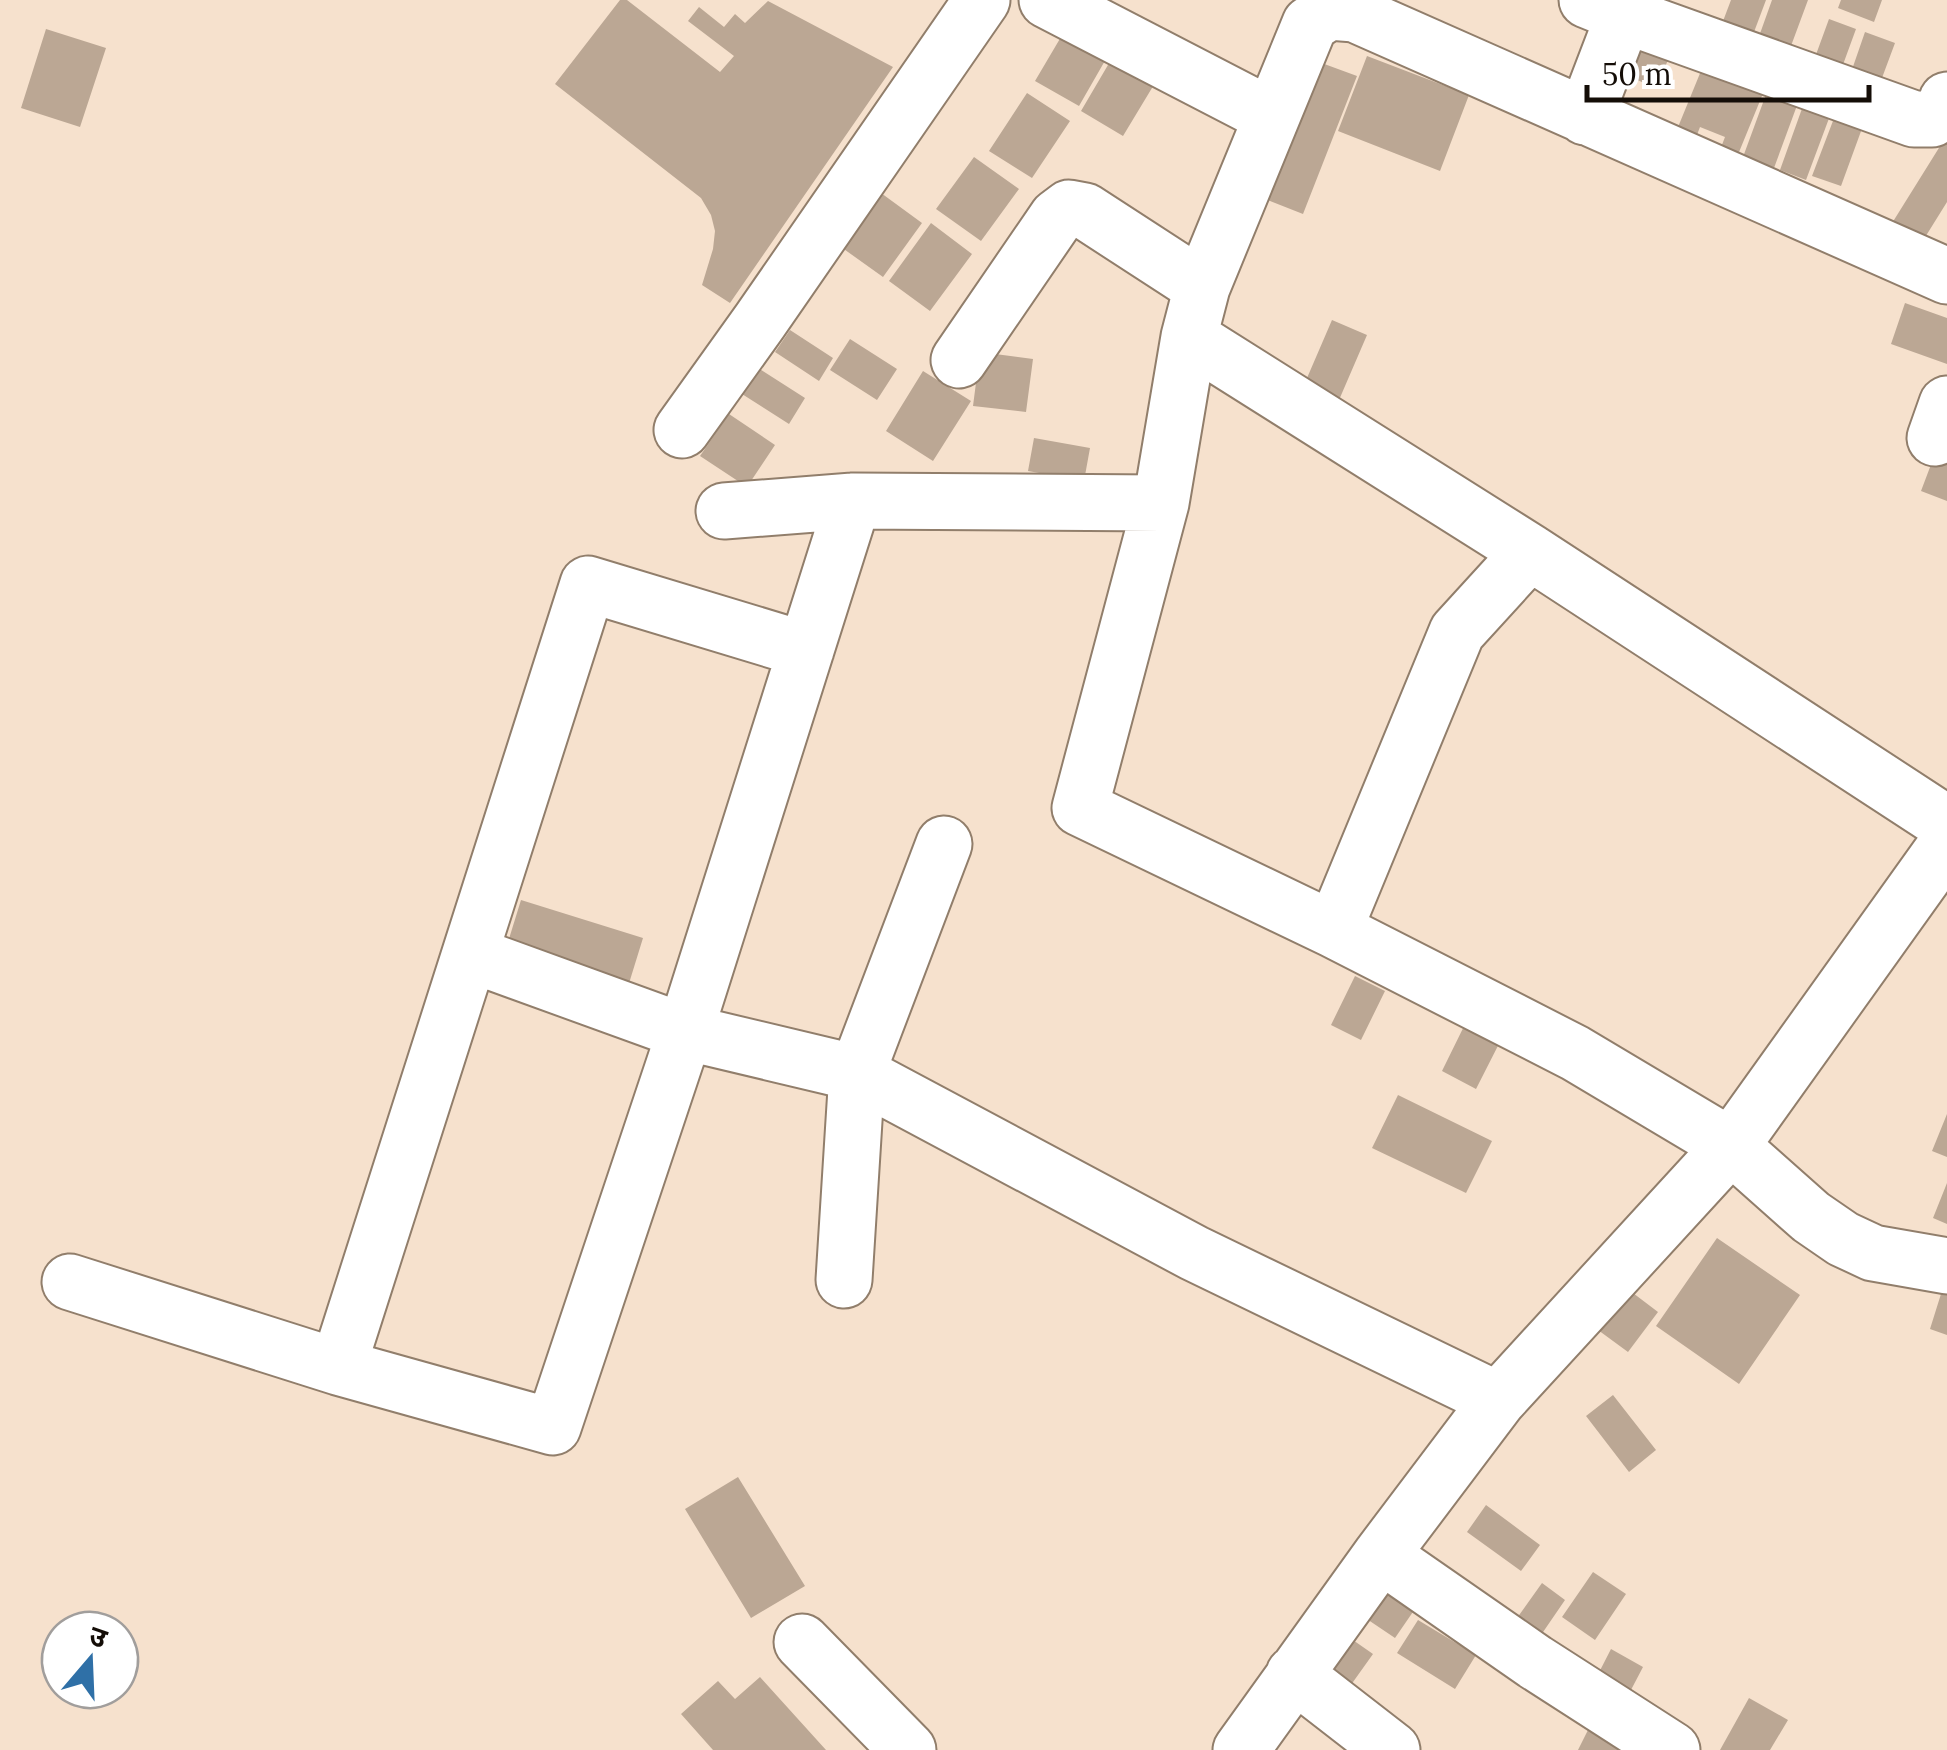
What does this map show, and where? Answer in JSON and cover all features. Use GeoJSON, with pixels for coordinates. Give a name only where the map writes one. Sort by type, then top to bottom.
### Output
{"type":"FeatureCollection","features":[{"type":"Feature","properties":{"kind":"street"},"geometry":{"type":"LineString","coordinates":[[682,430],[982,0]]}},
{"type":"Feature","properties":{"kind":"street"},"geometry":{"type":"LineString","coordinates":[[1047,0],[1271,116]]}},
{"type":"Feature","properties":{"kind":"street"},"geometry":{"type":"LineString","coordinates":[[1585,117],[1606,8],[1914,118],[1932,119],[1947,100]]}},
{"type":"Feature","properties":{"kind":"street"},"geometry":{"type":"LineString","coordinates":[[1947,276],[1354,14],[1329,12],[1310,24],[1196,312],[1161,503],[1080,808],[1334,930],[1574,1053],[1731,1146],[1811,1217],[1843,1239],[1873,1253],[1947,1266]]}},
{"type":"Feature","properties":{"kind":"street"},"geometry":{"type":"LineString","coordinates":[[959,360],[1057,218],[1069,208],[1085,211],[1196,312],[1530,552],[1947,824]]}},
{"type":"Feature","properties":{"kind":"street"},"geometry":{"type":"LineString","coordinates":[[724,511],[854,501],[1161,503]]}},
{"type":"Feature","properties":{"kind":"street"},"geometry":{"type":"LineString","coordinates":[[70,1282],[338,1367],[553,1427],[686,1032],[854,501]]}},
{"type":"Feature","properties":{"kind":"street"},"geometry":{"type":"LineString","coordinates":[[1334,930],[1457,632],[1530,552]]}},
{"type":"Feature","properties":{"kind":"street"},"geometry":{"type":"LineString","coordinates":[[338,1367],[588,584],[806,650]]}},
{"type":"Feature","properties":{"kind":"street"},"geometry":{"type":"LineString","coordinates":[[844,1280],[857,1073],[944,844]]}},
{"type":"Feature","properties":{"kind":"street"},"geometry":{"type":"LineString","coordinates":[[1241,1750],[1498,1400],[1731,1146],[1947,844]]}},
{"type":"Feature","properties":{"kind":"street"},"geometry":{"type":"LineString","coordinates":[[470,954],[686,1032],[857,1073],[1194,1253],[1498,1400]]}},
{"type":"Feature","properties":{"kind":"street"},"geometry":{"type":"LineString","coordinates":[[1380,1556],[1672,1750]]}},
{"type":"Feature","properties":{"kind":"street"},"geometry":{"type":"LineString","coordinates":[[802,1642],[908,1750]]}},
{"type":"Feature","properties":{"kind":"street"},"geometry":{"type":"LineString","coordinates":[[1294,1674],[1392,1750]]}},
{"type":"Feature","properties":{"kind":"building"},"geometry":{"type":"Polygon","coordinates":[[[620,0],[627,0],[720,72],[734,56],[688,21],[699,7],[724,27],[735,14],[745,23],[768,1],[893,67],[730,303],[702,285],[715,231],[701,198],[555,84],[620,0]]]}},
{"type":"Feature","properties":{"kind":"building"},"geometry":{"type":"Polygon","coordinates":[[[1731,0],[1766,0],[1748,48],[1717,37],[1731,0]]]}},
{"type":"Feature","properties":{"kind":"building"},"geometry":{"type":"Polygon","coordinates":[[[1772,0],[1808,0],[1788,54],[1757,42],[1772,0]]]}},
{"type":"Feature","properties":{"kind":"building"},"geometry":{"type":"Polygon","coordinates":[[[1841,0],[1882,0],[1874,22],[1838,8],[1841,0]]]}},
{"type":"Feature","properties":{"kind":"building"},"geometry":{"type":"Polygon","coordinates":[[[1829,19],[1856,29],[1837,81],[1810,71],[1829,19]]]}},
{"type":"Feature","properties":{"kind":"building"},"geometry":{"type":"Polygon","coordinates":[[[1071,20],[1114,45],[1079,106],[1035,81],[1071,20]]]}},
{"type":"Feature","properties":{"kind":"building"},"geometry":{"type":"Polygon","coordinates":[[[46,29],[106,48],[80,127],[21,108],[46,29]]]}},
{"type":"Feature","properties":{"kind":"building"},"geometry":{"type":"Polygon","coordinates":[[[1634,29],[1674,46],[1656,88],[1616,71],[1634,29]]]}},
{"type":"Feature","properties":{"kind":"building"},"geometry":{"type":"Polygon","coordinates":[[[1865,32],[1895,43],[1876,94],[1847,84],[1865,32]]]}},
{"type":"Feature","properties":{"kind":"building"},"geometry":{"type":"Polygon","coordinates":[[[1115,53],[1158,78],[1123,136],[1081,111],[1115,53]]]}},
{"type":"Feature","properties":{"kind":"building"},"geometry":{"type":"Polygon","coordinates":[[[1367,56],[1469,95],[1440,171],[1338,131],[1367,56]]]}},
{"type":"Feature","properties":{"kind":"building"},"geometry":{"type":"Polygon","coordinates":[[[1308,58],[1357,76],[1303,214],[1255,195],[1308,58]]]}},
{"type":"Feature","properties":{"kind":"building"},"geometry":{"type":"Polygon","coordinates":[[[1703,66],[1764,91],[1737,157],[1720,150],[1725,137],[1700,127],[1695,140],[1676,132],[1703,66]]]}},
{"type":"Feature","properties":{"kind":"building"},"geometry":{"type":"Polygon","coordinates":[[[1768,89],[1799,100],[1774,168],[1743,157],[1768,89]]]}},
{"type":"Feature","properties":{"kind":"building"},"geometry":{"type":"Polygon","coordinates":[[[1027,93],[1070,121],[1032,178],[989,151],[1027,93]]]}},
{"type":"Feature","properties":{"kind":"building"},"geometry":{"type":"Polygon","coordinates":[[[1804,103],[1831,113],[1806,180],[1780,170],[1804,103]]]}},
{"type":"Feature","properties":{"kind":"building"},"geometry":{"type":"Polygon","coordinates":[[[1836,113],[1864,123],[1841,186],[1812,176],[1836,113]]]}},
{"type":"Feature","properties":{"kind":"building"},"geometry":{"type":"Polygon","coordinates":[[[1947,135],[1947,202],[1919,247],[1889,228],[1947,135]]]}},
{"type":"Feature","properties":{"kind":"building"},"geometry":{"type":"Polygon","coordinates":[[[974,157],[1019,189],[981,241],[936,209],[974,157]]]}},
{"type":"Feature","properties":{"kind":"building"},"geometry":{"type":"Polygon","coordinates":[[[881,193],[922,223],[883,277],[841,247],[881,193]]]}},
{"type":"Feature","properties":{"kind":"building"},"geometry":{"type":"Polygon","coordinates":[[[931,223],[972,254],[930,311],[889,281],[931,223]]]}},
{"type":"Feature","properties":{"kind":"building"},"geometry":{"type":"Polygon","coordinates":[[[1905,303],[1947,318],[1947,364],[1891,344],[1905,303]]]}},
{"type":"Feature","properties":{"kind":"building"},"geometry":{"type":"Polygon","coordinates":[[[1332,320],[1367,335],[1339,400],[1304,385],[1332,320]]]}},
{"type":"Feature","properties":{"kind":"building"},"geometry":{"type":"Polygon","coordinates":[[[790,330],[833,358],[819,381],[775,352],[790,330]]]}},
{"type":"Feature","properties":{"kind":"building"},"geometry":{"type":"Polygon","coordinates":[[[850,339],[897,369],[877,400],[830,370],[850,339]]]}},
{"type":"Feature","properties":{"kind":"building"},"geometry":{"type":"Polygon","coordinates":[[[980,352],[1033,359],[1026,412],[973,406],[980,352]]]}},
{"type":"Feature","properties":{"kind":"building"},"geometry":{"type":"Polygon","coordinates":[[[758,368],[805,398],[789,424],[742,394],[758,368]]]}},
{"type":"Feature","properties":{"kind":"building"},"geometry":{"type":"Polygon","coordinates":[[[923,371],[971,401],[933,461],[886,431],[923,371]]]}},
{"type":"Feature","properties":{"kind":"building"},"geometry":{"type":"Polygon","coordinates":[[[729,414],[775,445],[747,487],[700,456],[729,414]]]}},
{"type":"Feature","properties":{"kind":"building"},"geometry":{"type":"Polygon","coordinates":[[[1034,438],[1090,448],[1084,481],[1028,471],[1034,438]]]}},
{"type":"Feature","properties":{"kind":"building"},"geometry":{"type":"Polygon","coordinates":[[[1938,446],[1947,449],[1947,501],[1921,491],[1938,446]]]}},
{"type":"Feature","properties":{"kind":"building"},"geometry":{"type":"Polygon","coordinates":[[[521,900],[643,938],[626,993],[504,955],[521,900]]]}},
{"type":"Feature","properties":{"kind":"building"},"geometry":{"type":"Polygon","coordinates":[[[1355,976],[1385,991],[1361,1040],[1331,1025],[1355,976]]]}},
{"type":"Feature","properties":{"kind":"building"},"geometry":{"type":"Polygon","coordinates":[[[1472,1010],[1507,1028],[1476,1089],[1442,1071],[1472,1010]]]}},
{"type":"Feature","properties":{"kind":"building"},"geometry":{"type":"Polygon","coordinates":[[[1398,1095],[1492,1141],[1466,1193],[1372,1148],[1398,1095]]]}},
{"type":"Feature","properties":{"kind":"building"},"geometry":{"type":"Polygon","coordinates":[[[1947,1114],[1947,1157],[1932,1151],[1947,1114]]]}},
{"type":"Feature","properties":{"kind":"building"},"geometry":{"type":"Polygon","coordinates":[[[1947,1183],[1947,1224],[1933,1218],[1947,1183]]]}},
{"type":"Feature","properties":{"kind":"building"},"geometry":{"type":"Polygon","coordinates":[[[1717,1238],[1800,1295],[1739,1384],[1656,1326],[1717,1238]]]}},
{"type":"Feature","properties":{"kind":"building"},"geometry":{"type":"Polygon","coordinates":[[[1947,1278],[1947,1335],[1930,1329],[1947,1278]]]}},
{"type":"Feature","properties":{"kind":"building"},"geometry":{"type":"Polygon","coordinates":[[[1629,1290],[1658,1312],[1628,1352],[1598,1330],[1629,1290]]]}},
{"type":"Feature","properties":{"kind":"building"},"geometry":{"type":"Polygon","coordinates":[[[1613,1395],[1656,1450],[1629,1472],[1586,1416],[1613,1395]]]}},
{"type":"Feature","properties":{"kind":"building"},"geometry":{"type":"Polygon","coordinates":[[[738,1477],[805,1586],[751,1618],[685,1509],[738,1477]]]}},
{"type":"Feature","properties":{"kind":"building"},"geometry":{"type":"Polygon","coordinates":[[[1486,1505],[1540,1545],[1521,1571],[1467,1532],[1486,1505]]]}},
{"type":"Feature","properties":{"kind":"building"},"geometry":{"type":"Polygon","coordinates":[[[1593,1572],[1626,1594],[1595,1640],[1562,1617],[1593,1572]]]}},
{"type":"Feature","properties":{"kind":"building"},"geometry":{"type":"Polygon","coordinates":[[[1372,1575],[1417,1606],[1395,1638],[1349,1607],[1372,1575]]]}},
{"type":"Feature","properties":{"kind":"building"},"geometry":{"type":"Polygon","coordinates":[[[1542,1583],[1565,1600],[1541,1635],[1517,1618],[1542,1583]]]}},
{"type":"Feature","properties":{"kind":"building"},"geometry":{"type":"Polygon","coordinates":[[[1418,1620],[1476,1655],[1455,1689],[1397,1653],[1418,1620]]]}},
{"type":"Feature","properties":{"kind":"building"},"geometry":{"type":"Polygon","coordinates":[[[1340,1631],[1373,1654],[1348,1689],[1316,1665],[1340,1631]]]}},
{"type":"Feature","properties":{"kind":"building"},"geometry":{"type":"Polygon","coordinates":[[[1611,1649],[1643,1667],[1621,1709],[1589,1692],[1611,1649]]]}},
{"type":"Feature","properties":{"kind":"building"},"geometry":{"type":"Polygon","coordinates":[[[760,1677],[826,1750],[713,1750],[681,1714],[718,1681],[735,1699],[760,1677]]]}},
{"type":"Feature","properties":{"kind":"building"},"geometry":{"type":"Polygon","coordinates":[[[1749,1698],[1788,1720],[1770,1750],[1720,1750],[1749,1698]]]}},
{"type":"Feature","properties":{"kind":"building"},"geometry":{"type":"Polygon","coordinates":[[[1590,1726],[1635,1750],[1578,1750],[1590,1726]]]}}]}
